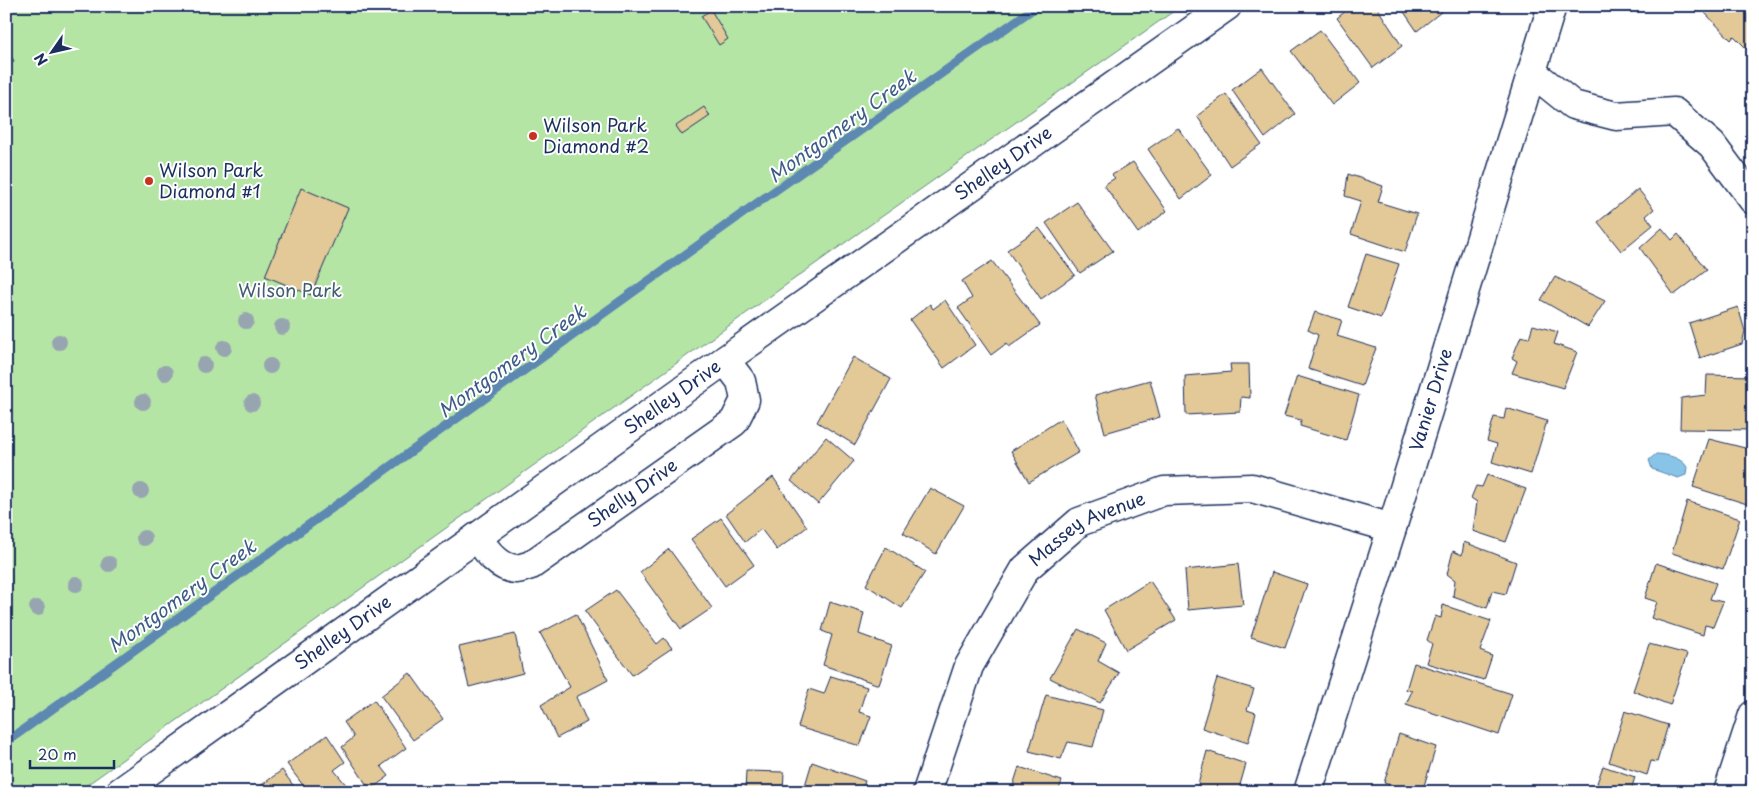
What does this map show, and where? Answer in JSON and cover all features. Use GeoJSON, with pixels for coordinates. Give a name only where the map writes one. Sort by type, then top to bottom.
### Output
{"type":"FeatureCollection","features":[{"type":"Feature","properties":{"kind":"street","name":"Shelley Drive"},"geometry":{"type":"LineString","coordinates":[[120,792],[725,360],[1227,6]]}},
{"type":"Feature","properties":{"kind":"street","name":"Vanier Drive"},"geometry":{"type":"LineString","coordinates":[[1308,792],[1392,528],[1552,6]]}},
{"type":"Feature","properties":{"kind":"street"},"geometry":{"type":"LineString","coordinates":[[1532,72],[1573,105],[1616,116],[1674,112],[1712,145],[1753,200]]}},
{"type":"Feature","properties":{"kind":"street","name":"Shelly Drive"},"geometry":{"type":"LineString","coordinates":[[477,537],[488,553],[502,565],[516,569],[531,565],[734,422],[745,400],[741,382],[725,360]]}},
{"type":"Feature","properties":{"kind":"street","name":"Massey Avenue"},"geometry":{"type":"LineString","coordinates":[[927,792],[969,666],[1025,569],[1079,522],[1164,491],[1252,488],[1392,528]]}},
{"type":"Feature","properties":{"kind":"street"},"geometry":{"type":"LineString","coordinates":[[1728,792],[1753,714]]}},
{"type":"Feature","properties":{"kind":"green space","name":"Wilson Park"},"geometry":{"type":"Polygon","coordinates":[[[6,6],[1181,6],[860,232],[77,792],[6,792],[6,6]]]}},
{"type":"Feature","properties":{"kind":"water"},"geometry":{"type":"Polygon","coordinates":[[[1656,454],[1669,456],[1681,461],[1687,467],[1686,475],[1678,478],[1652,469],[1649,460],[1656,454]]]}},
{"type":"Feature","properties":{"kind":"building"},"geometry":{"type":"Polygon","coordinates":[[[1352,6],[1376,6],[1402,46],[1373,68],[1337,18],[1352,6]]]}},
{"type":"Feature","properties":{"kind":"building"},"geometry":{"type":"Polygon","coordinates":[[[1400,6],[1445,6],[1446,8],[1417,31],[1400,6]]]}},
{"type":"Feature","properties":{"kind":"building"},"geometry":{"type":"Polygon","coordinates":[[[1711,6],[1753,6],[1753,17],[1749,21],[1751,24],[1753,23],[1753,47],[1749,51],[1734,36],[1731,40],[1705,13],[1711,6]]]}},
{"type":"Feature","properties":{"kind":"building"},"geometry":{"type":"Polygon","coordinates":[[[711,10],[728,39],[719,45],[701,16],[711,10]]]}},
{"type":"Feature","properties":{"kind":"building"},"geometry":{"type":"Polygon","coordinates":[[[1320,30],[1360,83],[1332,105],[1291,51],[1320,30]]]}},
{"type":"Feature","properties":{"kind":"building"},"geometry":{"type":"Polygon","coordinates":[[[8,51],[14,61],[6,66],[6,53],[8,51]]]}},
{"type":"Feature","properties":{"kind":"building"},"geometry":{"type":"Polygon","coordinates":[[[1262,68],[1295,114],[1265,138],[1232,90],[1262,68]]]}},
{"type":"Feature","properties":{"kind":"building"},"geometry":{"type":"Polygon","coordinates":[[[1226,94],[1261,144],[1230,166],[1197,116],[1226,94]]]}},
{"type":"Feature","properties":{"kind":"building"},"geometry":{"type":"Polygon","coordinates":[[[704,107],[710,116],[682,135],[676,126],[704,107]]]}},
{"type":"Feature","properties":{"kind":"building"},"geometry":{"type":"Polygon","coordinates":[[[1178,128],[1212,175],[1181,199],[1148,149],[1178,128]]]}},
{"type":"Feature","properties":{"kind":"building"},"geometry":{"type":"Polygon","coordinates":[[[1133,162],[1167,211],[1138,233],[1104,185],[1115,178],[1112,175],[1133,162]]]}},
{"type":"Feature","properties":{"kind":"building"},"geometry":{"type":"Polygon","coordinates":[[[1348,174],[1383,186],[1378,202],[1417,214],[1405,252],[1351,234],[1361,201],[1345,196],[1348,174]]]}},
{"type":"Feature","properties":{"kind":"building"},"geometry":{"type":"Polygon","coordinates":[[[301,188],[348,208],[311,295],[265,276],[301,188]]]}},
{"type":"Feature","properties":{"kind":"building"},"geometry":{"type":"Polygon","coordinates":[[[1638,189],[1654,209],[1646,216],[1653,225],[1621,251],[1598,222],[1638,189]]]}},
{"type":"Feature","properties":{"kind":"building"},"geometry":{"type":"Polygon","coordinates":[[[1077,202],[1113,251],[1080,273],[1046,223],[1077,202]]]}},
{"type":"Feature","properties":{"kind":"building"},"geometry":{"type":"Polygon","coordinates":[[[1039,228],[1075,275],[1041,299],[1007,250],[1039,228]]]}},
{"type":"Feature","properties":{"kind":"building"},"geometry":{"type":"Polygon","coordinates":[[[1662,228],[1672,240],[1678,234],[1707,270],[1674,295],[1640,248],[1662,228]]]}},
{"type":"Feature","properties":{"kind":"building"},"geometry":{"type":"Polygon","coordinates":[[[1366,254],[1399,264],[1381,318],[1348,307],[1366,254]]]}},
{"type":"Feature","properties":{"kind":"building"},"geometry":{"type":"Polygon","coordinates":[[[992,261],[1040,325],[1009,347],[1007,343],[991,355],[958,308],[972,298],[962,281],[992,261]]]}},
{"type":"Feature","properties":{"kind":"building"},"geometry":{"type":"Polygon","coordinates":[[[1555,277],[1605,301],[1588,327],[1541,300],[1555,277]]]}},
{"type":"Feature","properties":{"kind":"building"},"geometry":{"type":"Polygon","coordinates":[[[945,300],[975,345],[944,368],[910,320],[930,304],[933,309],[945,300]]]}},
{"type":"Feature","properties":{"kind":"building"},"geometry":{"type":"Polygon","coordinates":[[[1738,307],[1745,331],[1742,344],[1700,358],[1689,323],[1738,307]]]}},
{"type":"Feature","properties":{"kind":"building"},"geometry":{"type":"Polygon","coordinates":[[[1315,312],[1342,320],[1337,336],[1376,348],[1362,386],[1308,369],[1318,335],[1308,330],[1315,312]]]}},
{"type":"Feature","properties":{"kind":"building"},"geometry":{"type":"Polygon","coordinates":[[[1533,325],[1558,332],[1554,344],[1577,352],[1563,388],[1512,373],[1517,361],[1512,358],[1521,336],[1529,338],[1533,325]]]}},
{"type":"Feature","properties":{"kind":"building"},"geometry":{"type":"Polygon","coordinates":[[[853,357],[891,379],[855,445],[817,422],[853,357]]]}},
{"type":"Feature","properties":{"kind":"building"},"geometry":{"type":"Polygon","coordinates":[[[1230,364],[1249,364],[1250,398],[1241,397],[1240,412],[1186,415],[1185,376],[1231,372],[1230,364]]]}},
{"type":"Feature","properties":{"kind":"building"},"geometry":{"type":"Polygon","coordinates":[[[1707,375],[1753,376],[1753,430],[1680,429],[1681,398],[1706,395],[1707,375]]]}},
{"type":"Feature","properties":{"kind":"building"},"geometry":{"type":"Polygon","coordinates":[[[1297,376],[1359,395],[1346,440],[1300,426],[1301,420],[1284,416],[1297,376]]]}},
{"type":"Feature","properties":{"kind":"building"},"geometry":{"type":"Polygon","coordinates":[[[1150,380],[1160,417],[1105,433],[1095,395],[1150,380]]]}},
{"type":"Feature","properties":{"kind":"building"},"geometry":{"type":"Polygon","coordinates":[[[1506,408],[1547,421],[1531,474],[1492,462],[1497,444],[1487,441],[1494,417],[1504,419],[1506,408]]]}},
{"type":"Feature","properties":{"kind":"building"},"geometry":{"type":"Polygon","coordinates":[[[1061,419],[1079,452],[1029,482],[1011,451],[1061,419]]]}},
{"type":"Feature","properties":{"kind":"building"},"geometry":{"type":"Polygon","coordinates":[[[826,437],[854,461],[818,504],[791,481],[826,437]]]}},
{"type":"Feature","properties":{"kind":"building"},"geometry":{"type":"Polygon","coordinates":[[[1709,439],[1753,450],[1753,483],[1747,504],[1693,487],[1709,439]]]}},
{"type":"Feature","properties":{"kind":"building"},"geometry":{"type":"Polygon","coordinates":[[[1487,475],[1526,489],[1506,542],[1473,531],[1477,502],[1471,498],[1476,486],[1482,487],[1487,475]]]}},
{"type":"Feature","properties":{"kind":"building"},"geometry":{"type":"Polygon","coordinates":[[[773,477],[807,527],[777,550],[761,529],[745,542],[726,514],[773,477]]]}},
{"type":"Feature","properties":{"kind":"building"},"geometry":{"type":"Polygon","coordinates":[[[930,488],[964,506],[936,554],[903,533],[930,488]]]}},
{"type":"Feature","properties":{"kind":"building"},"geometry":{"type":"Polygon","coordinates":[[[1687,501],[1740,519],[1723,569],[1672,553],[1687,501]]]}},
{"type":"Feature","properties":{"kind":"building"},"geometry":{"type":"Polygon","coordinates":[[[721,518],[754,565],[725,586],[691,539],[721,518]]]}},
{"type":"Feature","properties":{"kind":"building"},"geometry":{"type":"Polygon","coordinates":[[[1464,542],[1516,562],[1506,594],[1492,591],[1487,608],[1453,596],[1455,580],[1447,574],[1453,551],[1462,555],[1464,542]]]}},
{"type":"Feature","properties":{"kind":"building"},"geometry":{"type":"Polygon","coordinates":[[[886,547],[925,572],[902,608],[866,585],[886,547]]]}},
{"type":"Feature","properties":{"kind":"building"},"geometry":{"type":"Polygon","coordinates":[[[669,549],[712,608],[681,629],[640,572],[669,549]]]}},
{"type":"Feature","properties":{"kind":"building"},"geometry":{"type":"Polygon","coordinates":[[[1656,563],[1716,583],[1710,599],[1723,602],[1713,627],[1705,625],[1703,635],[1651,618],[1657,602],[1645,598],[1656,563]]]}},
{"type":"Feature","properties":{"kind":"building"},"geometry":{"type":"Polygon","coordinates":[[[1238,564],[1243,605],[1188,610],[1185,570],[1238,564]]]}},
{"type":"Feature","properties":{"kind":"building"},"geometry":{"type":"Polygon","coordinates":[[[1272,572],[1307,584],[1285,648],[1251,637],[1272,572]]]}},
{"type":"Feature","properties":{"kind":"building"},"geometry":{"type":"Polygon","coordinates":[[[1150,581],[1176,620],[1126,650],[1104,610],[1150,581]]]}},
{"type":"Feature","properties":{"kind":"building"},"geometry":{"type":"Polygon","coordinates":[[[616,590],[657,644],[664,638],[672,648],[632,675],[585,611],[616,590]]]}},
{"type":"Feature","properties":{"kind":"building"},"geometry":{"type":"Polygon","coordinates":[[[830,602],[864,613],[859,634],[892,646],[879,685],[823,665],[832,635],[822,631],[830,602]]]}},
{"type":"Feature","properties":{"kind":"building"},"geometry":{"type":"Polygon","coordinates":[[[1443,605],[1491,621],[1480,651],[1492,656],[1484,680],[1426,663],[1432,644],[1427,640],[1435,616],[1441,618],[1443,605]]]}},
{"type":"Feature","properties":{"kind":"building"},"geometry":{"type":"Polygon","coordinates":[[[576,614],[608,680],[576,697],[587,722],[557,738],[541,705],[570,687],[540,633],[576,614]]]}},
{"type":"Feature","properties":{"kind":"building"},"geometry":{"type":"Polygon","coordinates":[[[1078,629],[1106,643],[1098,661],[1119,673],[1100,703],[1050,678],[1078,629]]]}},
{"type":"Feature","properties":{"kind":"building"},"geometry":{"type":"Polygon","coordinates":[[[515,634],[523,673],[469,687],[459,647],[515,634]]]}},
{"type":"Feature","properties":{"kind":"building"},"geometry":{"type":"Polygon","coordinates":[[[1649,644],[1687,654],[1670,705],[1633,691],[1649,644]]]}},
{"type":"Feature","properties":{"kind":"building"},"geometry":{"type":"Polygon","coordinates":[[[1414,663],[1512,694],[1499,735],[1406,704],[1412,691],[1406,690],[1414,663]]]}},
{"type":"Feature","properties":{"kind":"building"},"geometry":{"type":"Polygon","coordinates":[[[410,673],[443,719],[413,740],[381,696],[410,673]]]}},
{"type":"Feature","properties":{"kind":"building"},"geometry":{"type":"Polygon","coordinates":[[[831,676],[867,687],[859,712],[871,716],[860,746],[798,727],[809,689],[824,694],[831,676]]]}},
{"type":"Feature","properties":{"kind":"building"},"geometry":{"type":"Polygon","coordinates":[[[1217,678],[1254,689],[1247,710],[1256,713],[1248,743],[1202,728],[1217,678]]]}},
{"type":"Feature","properties":{"kind":"building"},"geometry":{"type":"Polygon","coordinates":[[[1046,695],[1103,710],[1093,747],[1068,742],[1061,759],[1029,751],[1046,695]]]}},
{"type":"Feature","properties":{"kind":"building"},"geometry":{"type":"Polygon","coordinates":[[[374,700],[406,748],[381,766],[389,776],[370,790],[342,747],[354,737],[344,722],[374,700]]]}},
{"type":"Feature","properties":{"kind":"building"},"geometry":{"type":"Polygon","coordinates":[[[1625,711],[1668,725],[1657,762],[1651,761],[1647,775],[1609,762],[1625,711]]]}},
{"type":"Feature","properties":{"kind":"building"},"geometry":{"type":"Polygon","coordinates":[[[1399,734],[1436,747],[1422,792],[1410,792],[1384,783],[1399,734]]]}},
{"type":"Feature","properties":{"kind":"building"},"geometry":{"type":"Polygon","coordinates":[[[327,735],[345,762],[334,770],[347,786],[340,792],[308,792],[287,764],[327,735]]]}},
{"type":"Feature","properties":{"kind":"building"},"geometry":{"type":"Polygon","coordinates":[[[1207,751],[1246,764],[1238,792],[1196,792],[1207,751]]]}},
{"type":"Feature","properties":{"kind":"building"},"geometry":{"type":"Polygon","coordinates":[[[812,762],[865,781],[861,792],[803,792],[812,762]]]}},
{"type":"Feature","properties":{"kind":"building"},"geometry":{"type":"Polygon","coordinates":[[[1603,766],[1635,777],[1632,787],[1642,792],[1601,792],[1603,787],[1597,783],[1603,766]]]}},
{"type":"Feature","properties":{"kind":"building"},"geometry":{"type":"Polygon","coordinates":[[[1019,767],[1062,781],[1058,792],[1011,792],[1019,767]]]}},
{"type":"Feature","properties":{"kind":"building"},"geometry":{"type":"Polygon","coordinates":[[[282,770],[298,792],[256,792],[255,790],[282,770]]]}},
{"type":"Feature","properties":{"kind":"building"},"geometry":{"type":"Polygon","coordinates":[[[746,771],[784,772],[783,792],[745,792],[746,771]]]}},
{"type":"Feature","properties":{"kind":"waterway","name":"Montgomery Creek"},"geometry":{"type":"LineString","coordinates":[[6,742],[753,206],[1037,6]]}},
{"type":"Feature","properties":{"kind":"place","name":"Wilson Park Diamond #2"},"geometry":{"type":"Point","coordinates":[533,136]}},
{"type":"Feature","properties":{"kind":"place","name":"Wilson Park Diamond #1"},"geometry":{"type":"Point","coordinates":[149,181]}}]}
